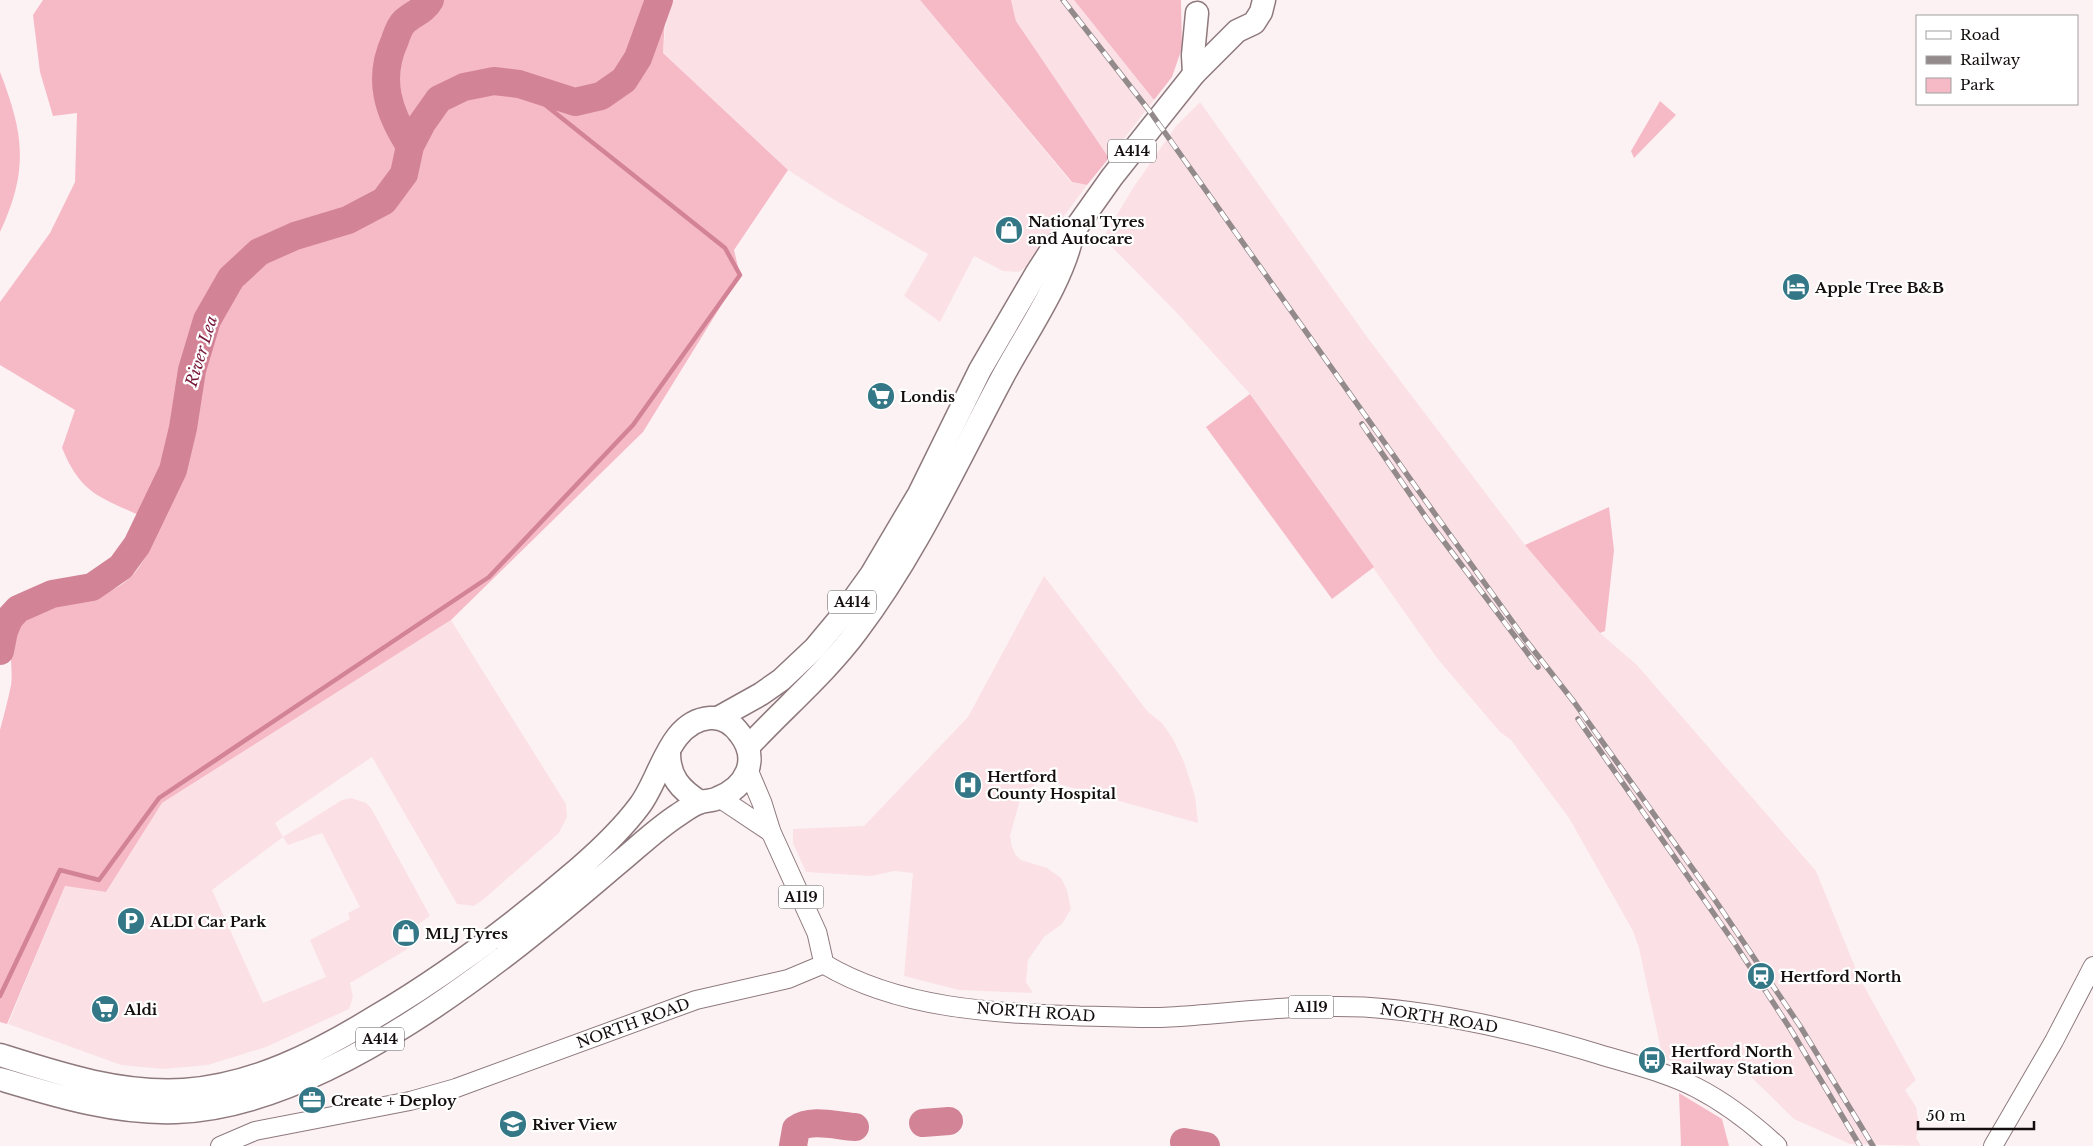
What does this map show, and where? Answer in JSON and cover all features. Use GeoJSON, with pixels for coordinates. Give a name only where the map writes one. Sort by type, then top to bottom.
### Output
{"type":"FeatureCollection","features":[{"type":"Feature","properties":{"kind":"highway"},"geometry":{"type":"LineString","coordinates":[[1196,6],[1211,28],[1223,32],[1237,31],[1254,23],[1262,12],[1264,0]]}},
{"type":"Feature","properties":{"kind":"highway"},"geometry":{"type":"LineString","coordinates":[[1194,74],[1193,55],[1196,6]]}},
{"type":"Feature","properties":{"kind":"highway","name":"A414"},"geometry":{"type":"LineString","coordinates":[[718,718],[761,694],[781,680],[814,648],[871,576],[919,494],[980,370],[1054,246],[1073,232],[1118,169],[1194,74],[1237,31]]}},
{"type":"Feature","properties":{"kind":"highway","name":"A414"},"geometry":{"type":"LineString","coordinates":[[748,747],[829,667],[883,596],[925,525],[1049,292],[1068,254],[1073,232]]}},
{"type":"Feature","properties":{"kind":"highway"},"geometry":{"type":"LineString","coordinates":[[718,718],[729,722],[740,733],[751,756],[748,770],[740,782],[710,800],[686,793],[675,781],[668,767],[668,753],[674,741],[689,725],[699,720],[718,718]]}},
{"type":"Feature","properties":{"kind":"highway","name":"A414"},"geometry":{"type":"LineString","coordinates":[[0,1055],[114,1087],[155,1090],[211,1087],[266,1073],[290,1063],[405,1000],[506,929],[583,864],[620,828],[649,793],[668,753]]}},
{"type":"Feature","properties":{"kind":"highway","name":"A414"},"geometry":{"type":"LineString","coordinates":[[0,1079],[50,1094],[105,1107],[176,1112],[239,1103],[299,1083],[390,1034],[453,994],[529,938],[655,831],[710,800]]}},
{"type":"Feature","properties":{"kind":"main road","name":"A119"},"geometry":{"type":"LineString","coordinates":[[748,770],[762,803],[771,832],[817,933],[824,964]]}},
{"type":"Feature","properties":{"kind":"main road"},"geometry":{"type":"LineString","coordinates":[[710,800],[771,832]]}},
{"type":"Feature","properties":{"kind":"main road","name":"NORTH ROAD"},"geometry":{"type":"LineString","coordinates":[[824,964],[848,978],[886,993],[1010,1013],[1166,1017],[1311,1007],[1364,1007],[1433,1015],[1510,1029],[1614,1059],[1696,1087],[1736,1112],[1777,1146]]}},
{"type":"Feature","properties":{"kind":"street","name":"NORTH ROAD"},"geometry":{"type":"LineString","coordinates":[[220,1146],[241,1135],[296,1122],[410,1101],[456,1088],[696,1000],[788,979],[824,964]]}},
{"type":"Feature","properties":{"kind":"street"},"geometry":{"type":"LineString","coordinates":[[1992,1146],[2026,1091],[2093,966]]}},
{"type":"Feature","properties":{"kind":"shaded area"},"geometry":{"type":"Polygon","coordinates":[[[668,0],[920,0],[1071,182],[1087,185],[1029,264],[1019,272],[1003,271],[974,256],[940,322],[904,296],[928,254],[833,199],[788,170],[663,53],[668,0]]]}},
{"type":"Feature","properties":{"kind":"shaded area"},"geometry":{"type":"Polygon","coordinates":[[[1011,0],[1074,0],[1154,100],[1109,158],[1016,21],[1011,0]]]}},
{"type":"Feature","properties":{"kind":"shaded area"},"geometry":{"type":"Polygon","coordinates":[[[1200,102],[1367,337],[1525,545],[1600,633],[1637,665],[1816,871],[1859,977],[1916,1080],[1905,1090],[1916,1107],[1919,1124],[1916,1138],[1921,1146],[1850,1144],[1794,1119],[1750,1076],[1663,1059],[1639,948],[1633,931],[1569,818],[1511,740],[1500,732],[1437,658],[1250,394],[1176,312],[1103,238],[1133,188],[1176,126],[1200,102]]]}},
{"type":"Feature","properties":{"kind":"shaded area","name":"Hertford County Hospital"},"geometry":{"type":"Polygon","coordinates":[[[1044,576],[1148,712],[1162,723],[1173,739],[1184,762],[1195,796],[1198,823],[1037,778],[1033,787],[1023,789],[1010,836],[1012,847],[1015,854],[1021,860],[1047,868],[1061,878],[1067,890],[1071,909],[1062,924],[1044,937],[1028,960],[1026,982],[1033,993],[959,990],[904,976],[913,873],[894,871],[871,876],[806,872],[793,843],[793,829],[864,826],[968,717],[1044,576]]]}},
{"type":"Feature","properties":{"kind":"shaded area"},"geometry":{"type":"Polygon","coordinates":[[[451,620],[566,804],[567,817],[559,833],[484,899],[474,906],[457,904],[372,757],[275,823],[283,837],[342,800],[351,798],[366,803],[371,808],[430,916],[417,925],[413,931],[411,944],[406,950],[350,983],[353,997],[349,1009],[266,1047],[208,1065],[163,1069],[121,1065],[8,1024],[65,886],[106,892],[162,803],[451,620]],[[322,833],[288,845],[283,837],[212,890],[263,1003],[326,977],[310,940],[350,919],[348,913],[360,907],[322,833]]]}},
{"type":"Feature","properties":{"kind":"green space"},"geometry":{"type":"Polygon","coordinates":[[[43,0],[666,0],[663,53],[788,170],[734,250],[740,275],[643,432],[451,620],[162,803],[106,892],[65,886],[7,1024],[0,1022],[0,730],[12,678],[11,646],[14,632],[30,613],[45,606],[111,590],[126,581],[144,560],[150,543],[145,518],[94,493],[85,486],[70,464],[62,448],[75,410],[0,365],[0,302],[50,233],[75,182],[77,113],[53,116],[40,72],[33,15],[43,0]]]}},
{"type":"Feature","properties":{"kind":"green space"},"geometry":{"type":"Polygon","coordinates":[[[920,0],[1011,0],[1016,21],[1109,158],[1087,185],[1072,182],[920,0]]]}},
{"type":"Feature","properties":{"kind":"green space"},"geometry":{"type":"Polygon","coordinates":[[[1074,0],[1181,0],[1182,48],[1172,77],[1154,100],[1074,0]]]}},
{"type":"Feature","properties":{"kind":"green space"},"geometry":{"type":"Polygon","coordinates":[[[0,72],[14,114],[20,152],[16,190],[0,232],[0,72]]]}},
{"type":"Feature","properties":{"kind":"green space"},"geometry":{"type":"Polygon","coordinates":[[[1660,101],[1676,115],[1634,158],[1631,151],[1660,101]]]}},
{"type":"Feature","properties":{"kind":"green space"},"geometry":{"type":"Polygon","coordinates":[[[1250,394],[1374,567],[1332,599],[1206,427],[1250,394]]]}},
{"type":"Feature","properties":{"kind":"green space"},"geometry":{"type":"Polygon","coordinates":[[[1609,507],[1614,550],[1605,631],[1600,633],[1525,545],[1609,507]]]}},
{"type":"Feature","properties":{"kind":"green space"},"geometry":{"type":"Polygon","coordinates":[[[1679,1093],[1722,1119],[1729,1146],[1681,1146],[1679,1093]]]}},
{"type":"Feature","properties":{"kind":"waterway","name":"River Lea"},"geometry":{"type":"LineString","coordinates":[[410,146],[391,108],[386,82],[387,68],[390,54],[401,26],[407,19],[425,7],[430,0]]}},
{"type":"Feature","properties":{"kind":"waterway","name":"River Lea"},"geometry":{"type":"LineString","coordinates":[[0,651],[4,631],[9,619],[18,609],[52,594],[92,587],[121,567],[137,545],[173,470],[183,428],[192,370],[207,320],[231,278],[259,252],[295,236],[348,220],[384,201],[404,174],[410,146],[422,123],[439,99],[464,87],[494,81],[519,84],[575,102],[601,96],[624,80],[638,58],[659,0]]}},
{"type":"Feature","properties":{"kind":"waterway"},"geometry":{"type":"LineString","coordinates":[[0,996],[60,870],[99,880],[159,798],[489,577],[633,425],[740,275],[725,248],[519,84]]}},
{"type":"Feature","properties":{"kind":"waterway"},"geometry":{"type":"LineString","coordinates":[[923,1123],[949,1121]]}},
{"type":"Feature","properties":{"kind":"waterway"},"geometry":{"type":"LineString","coordinates":[[793,1146],[796,1129],[802,1126],[817,1123],[855,1127]]}},
{"type":"Feature","properties":{"kind":"waterway"},"geometry":{"type":"LineString","coordinates":[[1184,1142],[1206,1146]]}},
{"type":"Feature","properties":{"kind":"railway"},"geometry":{"type":"LineString","coordinates":[[1063,0],[1151,113],[1435,514],[1524,638],[1574,702],[1715,900],[1800,1026],[1873,1146]]}},
{"type":"Feature","properties":{"kind":"railway"},"geometry":{"type":"LineString","coordinates":[[1362,424],[1427,519],[1538,667]]}},
{"type":"Feature","properties":{"kind":"railway"},"geometry":{"type":"LineString","coordinates":[[1578,719],[1735,944],[1791,1030],[1860,1146]]}},
{"type":"Feature","properties":{"kind":"place","name":"National Tyres and Autocare"},"geometry":{"type":"Point","coordinates":[1009,230]}},
{"type":"Feature","properties":{"kind":"place","name":"Apple Tree B&B"},"geometry":{"type":"Point","coordinates":[1796,287]}},
{"type":"Feature","properties":{"kind":"place","name":"Londis"},"geometry":{"type":"Point","coordinates":[881,396]}},
{"type":"Feature","properties":{"kind":"place","name":"Hertford County Hospital"},"geometry":{"type":"Point","coordinates":[968,785]}},
{"type":"Feature","properties":{"kind":"place","name":"ALDI Car Park"},"geometry":{"type":"Point","coordinates":[131,921]}},
{"type":"Feature","properties":{"kind":"place","name":"MLJ Tyres"},"geometry":{"type":"Point","coordinates":[406,933]}},
{"type":"Feature","properties":{"kind":"place","name":"Hertford North"},"geometry":{"type":"Point","coordinates":[1761,976]}},
{"type":"Feature","properties":{"kind":"place","name":"Aldi"},"geometry":{"type":"Point","coordinates":[105,1009]}},
{"type":"Feature","properties":{"kind":"place","name":"Hertford North Railway Station"},"geometry":{"type":"Point","coordinates":[1652,1060]}},
{"type":"Feature","properties":{"kind":"place","name":"Create + Deploy"},"geometry":{"type":"Point","coordinates":[312,1100]}},
{"type":"Feature","properties":{"kind":"place","name":"River View"},"geometry":{"type":"Point","coordinates":[513,1124]}}]}
